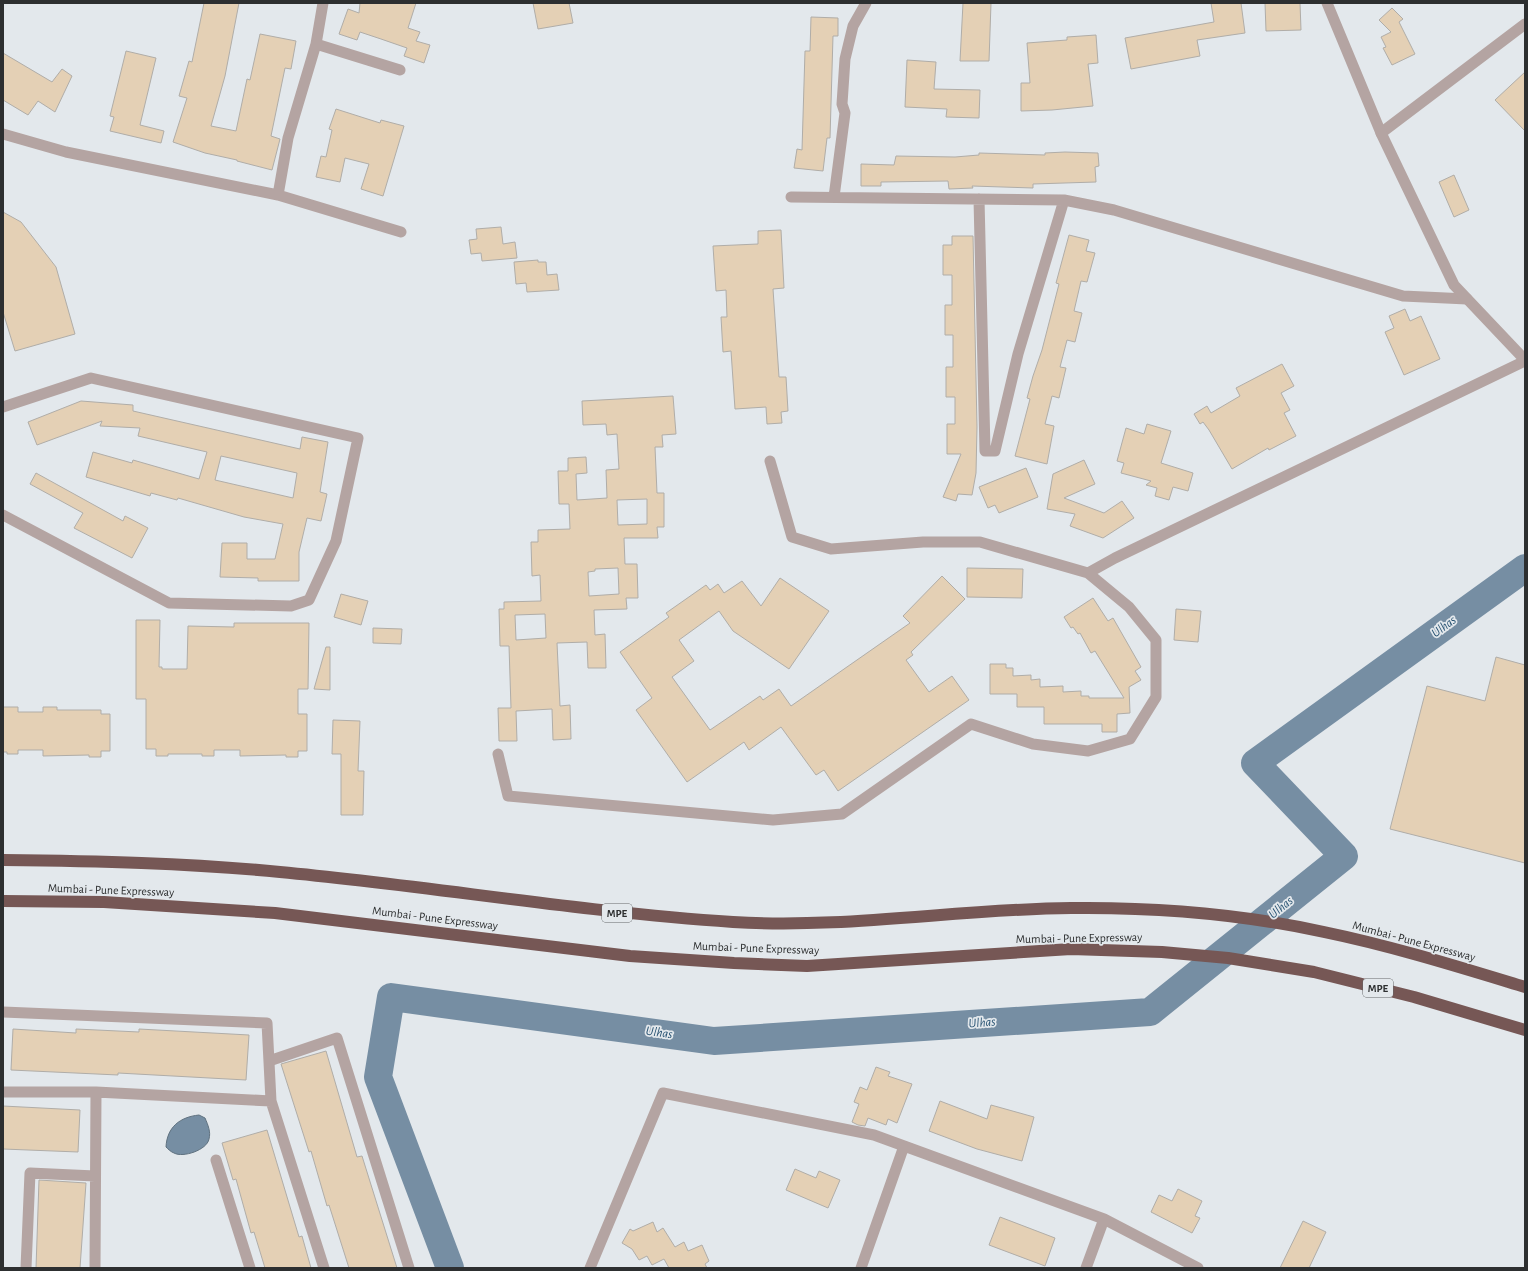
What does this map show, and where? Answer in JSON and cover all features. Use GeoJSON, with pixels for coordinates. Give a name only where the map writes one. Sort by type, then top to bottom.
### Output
{"type":"FeatureCollection","features":[{"type":"Feature","properties":{"kind":"highway","name":"Mumbai - Pune Expressway"},"geometry":{"type":"LineString","coordinates":[[3,860],[106,861],[279,871],[633,914],[736,922],[806,924],[1070,908],[1154,909],[1234,916],[1321,931],[1426,957],[1525,987]]}},
{"type":"Feature","properties":{"kind":"highway","name":"Mumbai - Pune Expressway"},"geometry":{"type":"LineString","coordinates":[[3,901],[104,902],[275,913],[630,956],[734,963],[807,966],[1071,949],[1162,952],[1228,958],[1314,972],[1414,997],[1525,1030]]}},
{"type":"Feature","properties":{"kind":"street"},"geometry":{"type":"LineString","coordinates":[[278,195],[288,138],[316,44],[323,3]]}},
{"type":"Feature","properties":{"kind":"street"},"geometry":{"type":"LineString","coordinates":[[834,197],[846,113],[842,104],[846,59],[853,26],[866,3]]}},
{"type":"Feature","properties":{"kind":"street"},"geometry":{"type":"LineString","coordinates":[[1088,573],[1122,554],[1525,361],[1454,285],[1381,133],[1327,3]]}},
{"type":"Feature","properties":{"kind":"street"},"geometry":{"type":"LineString","coordinates":[[1381,133],[1525,24]]}},
{"type":"Feature","properties":{"kind":"street"},"geometry":{"type":"LineString","coordinates":[[316,44],[400,70]]}},
{"type":"Feature","properties":{"kind":"street"},"geometry":{"type":"LineString","coordinates":[[3,134],[66,152],[278,195],[401,232]]}},
{"type":"Feature","properties":{"kind":"street"},"geometry":{"type":"LineString","coordinates":[[792,197],[1064,200],[1114,210],[1403,296],[1467,299]]}},
{"type":"Feature","properties":{"kind":"street"},"geometry":{"type":"LineString","coordinates":[[979,199],[985,451],[995,451],[1018,354],[1064,200]]}},
{"type":"Feature","properties":{"kind":"street"},"geometry":{"type":"LineString","coordinates":[[3,407],[91,378],[358,438],[336,540],[310,600],[291,606],[169,603],[3,515]]}},
{"type":"Feature","properties":{"kind":"street"},"geometry":{"type":"LineString","coordinates":[[498,754],[508,796],[773,820],[842,814],[971,724],[1033,744],[1088,751],[1130,738],[1156,697],[1156,640],[1129,607],[1088,573],[980,542],[923,542],[831,550],[792,537],[770,461]]}},
{"type":"Feature","properties":{"kind":"street"},"geometry":{"type":"LineString","coordinates":[[3,1012],[267,1024],[271,1101],[324,1268]]}},
{"type":"Feature","properties":{"kind":"street"},"geometry":{"type":"LineString","coordinates":[[269,1061],[337,1038],[410,1268]]}},
{"type":"Feature","properties":{"kind":"street"},"geometry":{"type":"LineString","coordinates":[[3,1092],[96,1092],[271,1101]]}},
{"type":"Feature","properties":{"kind":"street"},"geometry":{"type":"LineString","coordinates":[[94,1268],[96,1092]]}},
{"type":"Feature","properties":{"kind":"street"},"geometry":{"type":"LineString","coordinates":[[590,1268],[663,1093],[874,1135],[1104,1219],[1198,1268]]}},
{"type":"Feature","properties":{"kind":"street"},"geometry":{"type":"LineString","coordinates":[[861,1268],[904,1146]]}},
{"type":"Feature","properties":{"kind":"street"},"geometry":{"type":"LineString","coordinates":[[216,1160],[250,1268]]}},
{"type":"Feature","properties":{"kind":"street"},"geometry":{"type":"LineString","coordinates":[[26,1268],[30,1173],[95,1176]]}},
{"type":"Feature","properties":{"kind":"street"},"geometry":{"type":"LineString","coordinates":[[1086,1268],[1104,1219]]}},
{"type":"Feature","properties":{"kind":"water"},"geometry":{"type":"Polygon","coordinates":[[[199,1115],[205,1118],[208,1126],[210,1136],[207,1143],[204,1147],[189,1154],[173,1153],[166,1147],[169,1134],[172,1129],[180,1121],[199,1115]]]}},
{"type":"Feature","properties":{"kind":"building"},"geometry":{"type":"Polygon","coordinates":[[[204,3],[239,3],[225,76],[211,126],[236,131],[247,79],[250,80],[260,34],[296,41],[291,69],[285,68],[271,136],[280,139],[272,170],[205,153],[173,142],[187,98],[179,96],[189,61],[192,62],[204,3]]]}},
{"type":"Feature","properties":{"kind":"building"},"geometry":{"type":"Polygon","coordinates":[[[360,3],[416,3],[408,28],[420,32],[416,41],[430,45],[424,63],[404,56],[407,48],[381,39],[360,32],[357,40],[339,34],[348,9],[359,13],[360,3]]]}},
{"type":"Feature","properties":{"kind":"building"},"geometry":{"type":"Polygon","coordinates":[[[533,3],[569,3],[573,23],[538,29],[533,3]]]}},
{"type":"Feature","properties":{"kind":"building"},"geometry":{"type":"Polygon","coordinates":[[[963,3],[991,3],[989,61],[960,61],[963,3]]]}},
{"type":"Feature","properties":{"kind":"building"},"geometry":{"type":"Polygon","coordinates":[[[1211,3],[1241,3],[1245,33],[1197,40],[1200,56],[1131,69],[1125,38],[1214,22],[1211,3]]]}},
{"type":"Feature","properties":{"kind":"building"},"geometry":{"type":"Polygon","coordinates":[[[1265,3],[1300,3],[1301,30],[1266,31],[1265,3]]]}},
{"type":"Feature","properties":{"kind":"building"},"geometry":{"type":"Polygon","coordinates":[[[1392,8],[1403,19],[1399,22],[1415,54],[1392,65],[1383,48],[1386,47],[1381,37],[1391,32],[1379,20],[1392,8]]]}},
{"type":"Feature","properties":{"kind":"building"},"geometry":{"type":"Polygon","coordinates":[[[811,17],[838,18],[838,36],[833,36],[830,138],[827,138],[823,171],[794,168],[797,149],[802,150],[805,51],[810,51],[811,17]]]}},
{"type":"Feature","properties":{"kind":"building"},"geometry":{"type":"Polygon","coordinates":[[[1096,35],[1098,63],[1088,64],[1093,106],[1021,111],[1021,83],[1030,83],[1027,43],[1067,40],[1067,37],[1096,35]]]}},
{"type":"Feature","properties":{"kind":"building"},"geometry":{"type":"Polygon","coordinates":[[[126,51],[156,58],[140,125],[164,131],[161,143],[110,131],[114,117],[110,116],[126,51]]]}},
{"type":"Feature","properties":{"kind":"building"},"geometry":{"type":"Polygon","coordinates":[[[3,53],[52,82],[62,69],[72,76],[55,112],[38,101],[28,115],[3,100],[3,53]]]}},
{"type":"Feature","properties":{"kind":"building"},"geometry":{"type":"Polygon","coordinates":[[[907,60],[936,62],[934,89],[980,90],[979,118],[946,117],[947,109],[905,107],[907,60]]]}},
{"type":"Feature","properties":{"kind":"building"},"geometry":{"type":"Polygon","coordinates":[[[1525,72],[1525,131],[1495,100],[1525,72]]]}},
{"type":"Feature","properties":{"kind":"building"},"geometry":{"type":"Polygon","coordinates":[[[336,109],[380,123],[381,120],[404,126],[383,196],[361,189],[369,164],[345,158],[340,182],[316,177],[321,156],[326,157],[332,130],[329,129],[336,109]]]}},
{"type":"Feature","properties":{"kind":"building"},"geometry":{"type":"Polygon","coordinates":[[[979,153],[1045,155],[1045,153],[1098,153],[1099,166],[1095,167],[1096,182],[1033,184],[1033,188],[972,186],[973,188],[949,189],[948,181],[881,182],[881,186],[861,186],[861,164],[894,165],[896,156],[955,157],[979,155],[979,153]]]}},
{"type":"Feature","properties":{"kind":"building"},"geometry":{"type":"Polygon","coordinates":[[[1454,175],[1469,210],[1454,217],[1439,182],[1454,175]]]}},
{"type":"Feature","properties":{"kind":"building"},"geometry":{"type":"Polygon","coordinates":[[[3,212],[21,222],[56,267],[75,334],[15,351],[3,312],[3,212]]]}},
{"type":"Feature","properties":{"kind":"building"},"geometry":{"type":"Polygon","coordinates":[[[501,227],[503,244],[515,242],[517,258],[482,261],[481,253],[471,254],[469,240],[477,239],[476,229],[501,227]]]}},
{"type":"Feature","properties":{"kind":"building"},"geometry":{"type":"Polygon","coordinates":[[[781,230],[784,288],[773,289],[779,377],[786,377],[788,411],[781,412],[782,423],[767,424],[766,407],[735,409],[731,351],[723,352],[721,317],[727,317],[726,290],[716,291],[713,246],[758,244],[758,231],[781,230]]]}},
{"type":"Feature","properties":{"kind":"building"},"geometry":{"type":"Polygon","coordinates":[[[1069,235],[1089,240],[1086,251],[1095,253],[1087,282],[1081,281],[1074,311],[1082,313],[1075,342],[1067,340],[1060,367],[1066,368],[1059,398],[1052,396],[1045,424],[1054,426],[1047,464],[1015,456],[1030,399],[1027,398],[1042,350],[1059,284],[1056,283],[1069,235]]]}},
{"type":"Feature","properties":{"kind":"building"},"geometry":{"type":"Polygon","coordinates":[[[952,236],[973,236],[977,427],[976,473],[972,495],[958,494],[956,501],[943,497],[961,454],[947,454],[947,424],[955,424],[955,397],[946,397],[946,367],[953,367],[953,335],[945,335],[945,305],[952,305],[952,275],[943,275],[943,245],[952,245],[952,236]]]}},
{"type":"Feature","properties":{"kind":"building"},"geometry":{"type":"Polygon","coordinates":[[[538,260],[538,262],[546,262],[547,275],[557,274],[559,290],[527,292],[526,283],[516,284],[514,262],[538,260]]]}},
{"type":"Feature","properties":{"kind":"building"},"geometry":{"type":"Polygon","coordinates":[[[1405,309],[1410,321],[1421,316],[1440,359],[1404,375],[1385,332],[1394,328],[1389,316],[1405,309]]]}},
{"type":"Feature","properties":{"kind":"building"},"geometry":{"type":"Polygon","coordinates":[[[1282,364],[1294,386],[1281,393],[1290,410],[1284,413],[1296,436],[1269,450],[1268,448],[1232,469],[1209,430],[1203,422],[1200,424],[1194,414],[1207,406],[1211,413],[1240,396],[1236,388],[1282,364]]]}},
{"type":"Feature","properties":{"kind":"building"},"geometry":{"type":"Polygon","coordinates":[[[673,396],[676,434],[662,435],[663,447],[655,447],[657,493],[664,493],[664,527],[657,527],[658,538],[624,538],[625,564],[637,564],[638,598],[626,598],[627,609],[594,610],[595,635],[605,634],[606,668],[588,668],[587,642],[557,643],[560,706],[570,705],[571,739],[553,740],[552,709],[516,711],[517,741],[499,741],[498,708],[511,708],[509,646],[500,646],[499,609],[504,609],[504,602],[541,601],[540,575],[532,576],[531,542],[538,542],[538,530],[570,529],[569,504],[559,504],[558,471],[568,471],[568,458],[586,457],[587,473],[576,474],[577,500],[607,498],[606,470],[619,469],[617,434],[607,435],[606,424],[583,425],[582,401],[673,396]],[[647,499],[617,500],[618,525],[647,524],[647,499]],[[618,568],[595,569],[595,571],[588,572],[589,596],[619,594],[618,568]],[[545,614],[515,615],[516,640],[546,638],[545,614]]]}},
{"type":"Feature","properties":{"kind":"building"},"geometry":{"type":"Polygon","coordinates":[[[81,401],[133,405],[133,411],[300,449],[302,437],[328,442],[320,492],[327,494],[321,521],[307,518],[299,552],[299,581],[258,581],[258,578],[220,577],[222,543],[247,543],[247,559],[275,559],[283,524],[244,517],[178,498],[177,500],[151,493],[150,496],[86,477],[93,452],[132,463],[133,460],[199,479],[207,452],[138,436],[140,428],[100,426],[102,421],[37,445],[28,422],[81,401]],[[221,456],[215,480],[293,498],[297,473],[221,456]]]}},
{"type":"Feature","properties":{"kind":"building"},"geometry":{"type":"Polygon","coordinates":[[[1147,424],[1171,431],[1161,463],[1193,473],[1188,491],[1173,487],[1169,500],[1155,496],[1157,488],[1146,485],[1151,481],[1121,473],[1124,463],[1117,461],[1126,428],[1144,434],[1147,424]]]}},
{"type":"Feature","properties":{"kind":"building"},"geometry":{"type":"Polygon","coordinates":[[[1084,460],[1095,484],[1064,498],[1104,513],[1122,501],[1134,518],[1103,538],[1070,526],[1075,514],[1047,509],[1053,474],[1084,460]]]}},
{"type":"Feature","properties":{"kind":"building"},"geometry":{"type":"Polygon","coordinates":[[[1026,468],[1038,497],[999,513],[995,505],[988,508],[979,487],[1026,468]]]}},
{"type":"Feature","properties":{"kind":"building"},"geometry":{"type":"Polygon","coordinates":[[[36,473],[123,521],[125,516],[148,528],[132,558],[74,528],[83,513],[30,484],[36,473]]]}},
{"type":"Feature","properties":{"kind":"building"},"geometry":{"type":"Polygon","coordinates":[[[967,568],[1023,569],[1022,598],[967,597],[967,568]]]}},
{"type":"Feature","properties":{"kind":"building"},"geometry":{"type":"Polygon","coordinates":[[[942,576],[965,599],[911,652],[913,655],[906,660],[929,692],[952,676],[969,700],[838,791],[824,770],[816,775],[781,727],[749,750],[744,742],[687,782],[636,710],[652,698],[620,652],[669,617],[666,613],[706,585],[710,590],[718,584],[724,593],[742,581],[761,606],[780,578],[829,611],[789,669],[733,631],[719,611],[679,640],[694,661],[672,677],[710,730],[760,696],[763,700],[779,689],[791,706],[910,623],[903,616],[942,576]]]}},
{"type":"Feature","properties":{"kind":"building"},"geometry":{"type":"Polygon","coordinates":[[[341,594],[368,601],[361,625],[334,617],[341,594]]]}},
{"type":"Feature","properties":{"kind":"building"},"geometry":{"type":"Polygon","coordinates":[[[1093,598],[1108,621],[1113,618],[1141,667],[1135,671],[1141,680],[1129,687],[1130,713],[1117,714],[1117,732],[1102,732],[1102,724],[1044,724],[1044,707],[1017,707],[1017,694],[990,694],[990,664],[1006,664],[1006,668],[1013,668],[1013,676],[1031,675],[1031,680],[1040,679],[1040,687],[1063,686],[1063,692],[1081,691],[1081,696],[1089,696],[1089,698],[1124,698],[1095,651],[1091,653],[1080,633],[1078,634],[1073,627],[1071,628],[1064,617],[1093,598]]]}},
{"type":"Feature","properties":{"kind":"building"},"geometry":{"type":"Polygon","coordinates":[[[1176,609],[1201,611],[1198,642],[1174,640],[1176,609]]]}},
{"type":"Feature","properties":{"kind":"building"},"geometry":{"type":"Polygon","coordinates":[[[136,620],[160,620],[159,667],[162,667],[162,669],[187,669],[188,626],[234,627],[234,623],[309,623],[308,689],[298,689],[298,714],[307,714],[307,751],[298,751],[298,757],[286,757],[286,755],[240,756],[240,750],[214,750],[214,756],[202,756],[202,754],[168,754],[168,756],[156,756],[156,749],[146,749],[146,699],[136,699],[136,620]]]}},
{"type":"Feature","properties":{"kind":"building"},"geometry":{"type":"Polygon","coordinates":[[[373,628],[402,629],[401,644],[373,643],[373,628]]]}},
{"type":"Feature","properties":{"kind":"building"},"geometry":{"type":"Polygon","coordinates":[[[326,647],[330,647],[330,690],[314,689],[326,647]]]}},
{"type":"Feature","properties":{"kind":"building"},"geometry":{"type":"Polygon","coordinates":[[[1496,657],[1525,665],[1525,863],[1390,829],[1427,686],[1485,701],[1496,657]]]}},
{"type":"Feature","properties":{"kind":"building"},"geometry":{"type":"Polygon","coordinates":[[[3,707],[18,707],[18,712],[43,712],[43,707],[57,707],[57,710],[101,710],[101,714],[110,714],[110,751],[101,751],[101,757],[89,757],[89,755],[43,756],[43,750],[18,750],[18,754],[7,754],[7,752],[3,752],[3,707]]]}},
{"type":"Feature","properties":{"kind":"building"},"geometry":{"type":"Polygon","coordinates":[[[333,720],[360,721],[358,771],[364,771],[363,815],[341,815],[341,754],[332,754],[333,720]]]}},
{"type":"Feature","properties":{"kind":"building"},"geometry":{"type":"Polygon","coordinates":[[[13,1029],[76,1033],[76,1029],[139,1032],[139,1029],[249,1035],[246,1080],[118,1073],[118,1075],[11,1070],[13,1029]]]}},
{"type":"Feature","properties":{"kind":"building"},"geometry":{"type":"Polygon","coordinates":[[[326,1051],[357,1157],[362,1156],[397,1268],[349,1268],[329,1205],[327,1206],[311,1151],[309,1152],[281,1064],[326,1051]]]}},
{"type":"Feature","properties":{"kind":"building"},"geometry":{"type":"Polygon","coordinates":[[[876,1067],[890,1072],[888,1076],[912,1084],[897,1123],[888,1119],[886,1125],[868,1118],[865,1126],[858,1125],[852,1122],[859,1104],[854,1102],[860,1087],[867,1090],[876,1067]]]}},
{"type":"Feature","properties":{"kind":"building"},"geometry":{"type":"Polygon","coordinates":[[[940,1101],[987,1119],[991,1105],[1034,1117],[1022,1161],[977,1149],[929,1131],[940,1101]]]}},
{"type":"Feature","properties":{"kind":"building"},"geometry":{"type":"Polygon","coordinates":[[[3,1106],[80,1110],[78,1152],[3,1149],[3,1106]]]}},
{"type":"Feature","properties":{"kind":"building"},"geometry":{"type":"Polygon","coordinates":[[[267,1130],[299,1237],[302,1236],[311,1268],[265,1268],[254,1232],[251,1233],[236,1179],[233,1180],[222,1143],[267,1130]]]}},
{"type":"Feature","properties":{"kind":"building"},"geometry":{"type":"Polygon","coordinates":[[[795,1169],[816,1178],[819,1171],[840,1180],[828,1208],[786,1190],[795,1169]]]}},
{"type":"Feature","properties":{"kind":"building"},"geometry":{"type":"Polygon","coordinates":[[[39,1180],[86,1183],[80,1268],[36,1268],[39,1180]]]}},
{"type":"Feature","properties":{"kind":"building"},"geometry":{"type":"Polygon","coordinates":[[[1178,1189],[1202,1201],[1195,1216],[1200,1218],[1192,1233],[1151,1212],[1159,1195],[1172,1201],[1178,1189]]]}},
{"type":"Feature","properties":{"kind":"building"},"geometry":{"type":"Polygon","coordinates":[[[1000,1217],[1055,1238],[1045,1266],[989,1245],[1000,1217]]]}},
{"type":"Feature","properties":{"kind":"building"},"geometry":{"type":"Polygon","coordinates":[[[1303,1221],[1326,1232],[1309,1268],[1280,1268],[1303,1221]]]}},
{"type":"Feature","properties":{"kind":"building"},"geometry":{"type":"Polygon","coordinates":[[[653,1222],[657,1232],[663,1228],[675,1247],[684,1242],[688,1251],[702,1245],[709,1261],[705,1264],[707,1268],[669,1268],[664,1259],[652,1265],[647,1256],[639,1260],[632,1249],[622,1243],[630,1229],[633,1231],[653,1222]]]}},
{"type":"Feature","properties":{"kind":"waterway","name":"Ulhas"},"geometry":{"type":"LineString","coordinates":[[450,1268],[378,1077],[391,997],[714,1041],[1150,1012],[1344,856],[1255,763],[1525,568]]}}]}
